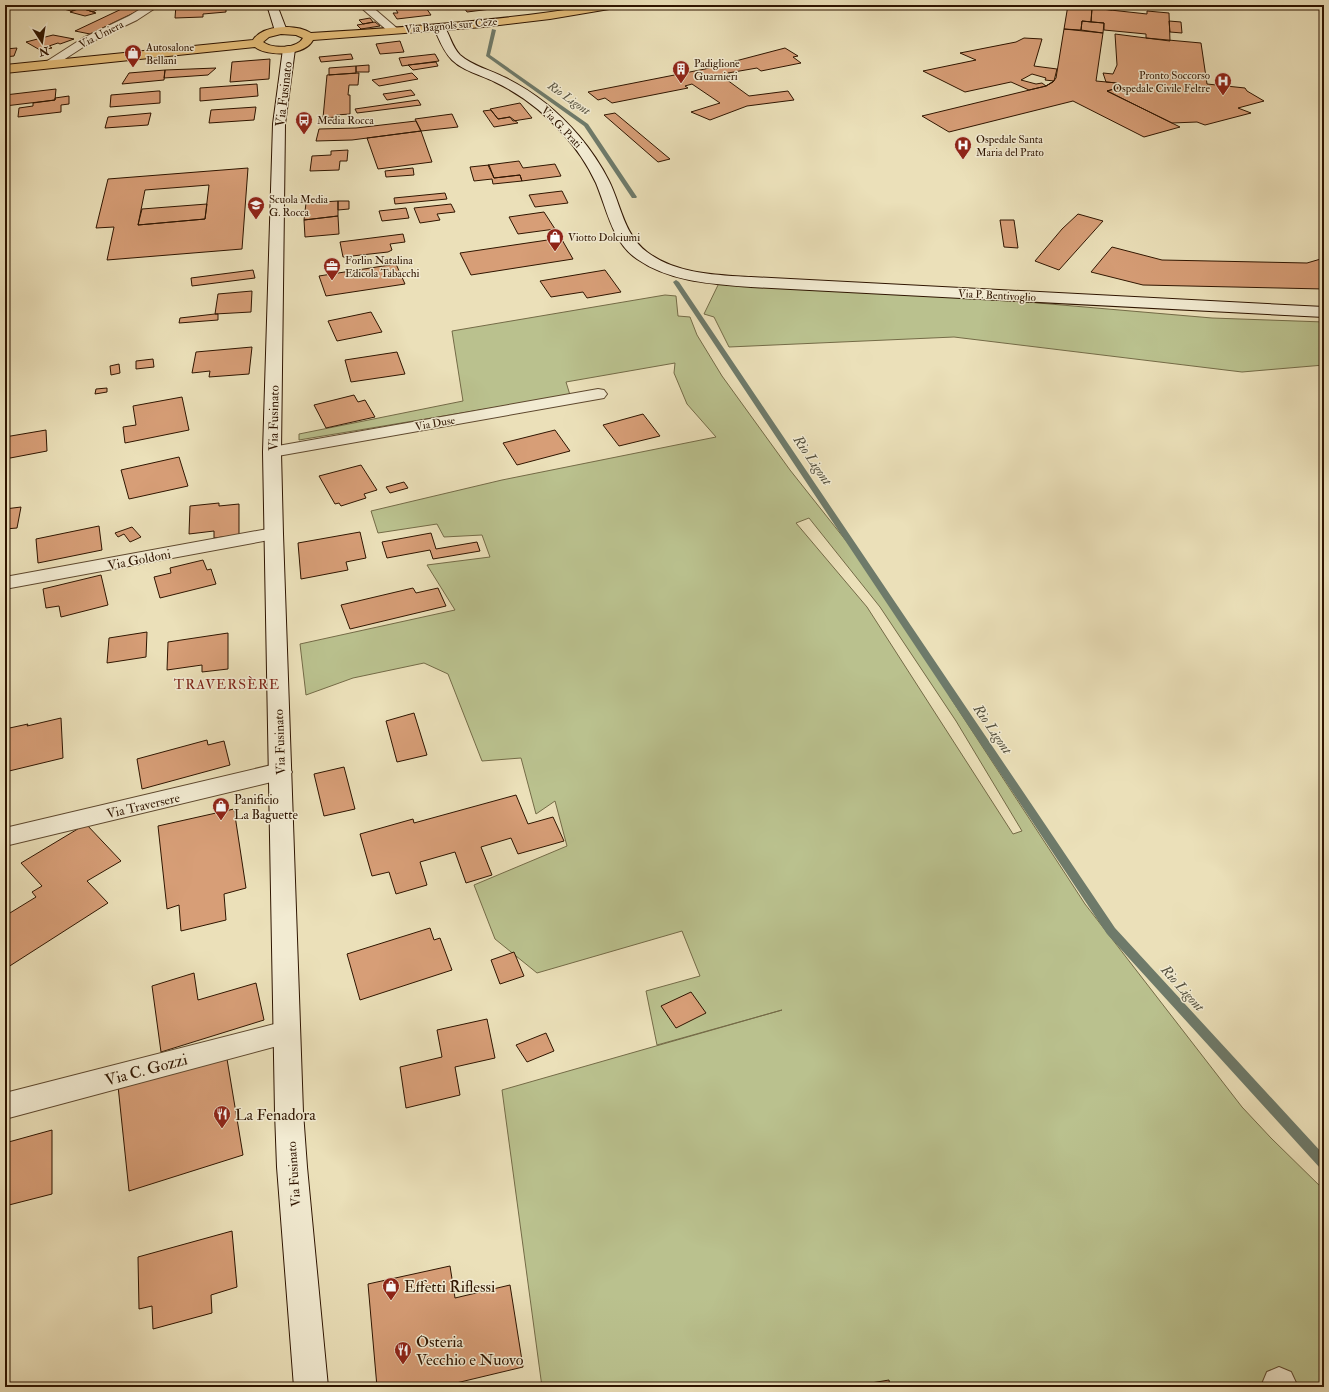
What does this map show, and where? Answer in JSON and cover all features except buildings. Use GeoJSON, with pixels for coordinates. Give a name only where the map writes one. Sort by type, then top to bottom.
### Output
{"type":"FeatureCollection","features":[{"type":"Feature","properties":{"kind":"main road","name":"Via Bagnols sur Ceze"},"geometry":{"type":"LineString","coordinates":[[309,38],[393,30],[440,28],[531,18],[617,5]]}},
{"type":"Feature","properties":{"kind":"main road"},"geometry":{"type":"LineString","coordinates":[[5,69],[257,43],[259,46],[272,49],[289,49],[306,43],[309,38],[303,33],[281,31],[266,34],[260,37],[257,43]]}},
{"type":"Feature","properties":{"kind":"street","name":"Via Uniera"},"geometry":{"type":"LineString","coordinates":[[47,65],[87,40],[133,18],[155,5]]}},
{"type":"Feature","properties":{"kind":"street"},"geometry":{"type":"LineString","coordinates":[[272,5],[281,31]]}},
{"type":"Feature","properties":{"kind":"street"},"geometry":{"type":"LineString","coordinates":[[362,5],[393,30]]}},
{"type":"Feature","properties":{"kind":"street","name":"Via G. Prati"},"geometry":{"type":"LineString","coordinates":[[440,28],[457,58],[518,89],[542,106],[576,139],[602,181],[622,232],[628,242],[642,256],[670,270]]}},
{"type":"Feature","properties":{"kind":"street","name":"Via Fusinato"},"geometry":{"type":"LineString","coordinates":[[289,49],[279,124],[272,452],[273,534],[286,1033],[292,1167],[311,1387]]}},
{"type":"Feature","properties":{"kind":"street","name":"Via P. Bentivoglio"},"geometry":{"type":"LineString","coordinates":[[670,270],[703,278],[751,282],[1324,312]]}},
{"type":"Feature","properties":{"kind":"street","name":"Via Duse"},"geometry":{"type":"LineString","coordinates":[[272,452],[598,394]]}},
{"type":"Feature","properties":{"kind":"street","name":"Via Goldoni"},"geometry":{"type":"LineString","coordinates":[[5,584],[273,534]]}},
{"type":"Feature","properties":{"kind":"street","name":"Via Traversere"},"geometry":{"type":"LineString","coordinates":[[5,837],[280,772]]}},
{"type":"Feature","properties":{"kind":"street","name":"Via C. Gozzi"},"geometry":{"type":"LineString","coordinates":[[5,1106],[286,1033]]}},
{"type":"Feature","properties":{"kind":"green space"},"geometry":{"type":"Polygon","coordinates":[[[719,283],[1015,301],[1212,318],[1324,322],[1324,365],[1242,372],[954,337],[729,347],[714,317],[704,314],[719,283]]]}},
{"type":"Feature","properties":{"kind":"green space"},"geometry":{"type":"Polygon","coordinates":[[[665,295],[676,296],[678,316],[690,317],[697,335],[722,376],[790,470],[870,571],[1085,904],[1242,1107],[1324,1190],[1324,1387],[542,1387],[502,1090],[782,1010],[657,1045],[646,991],[700,976],[682,931],[537,973],[495,939],[474,885],[567,846],[555,801],[536,814],[521,758],[482,761],[448,674],[424,663],[353,678],[306,695],[300,644],[455,610],[427,565],[490,557],[482,535],[444,537],[437,524],[378,533],[371,511],[502,480],[716,437],[687,404],[674,373],[675,363],[566,382],[570,395],[299,440],[299,434],[463,401],[452,331],[665,295]],[[809,518],[796,523],[867,607],[1013,834],[1022,831],[956,721],[880,607],[809,518]]]}},
{"type":"Feature","properties":{"kind":"waterway","name":"Rio Ligont"},"geometry":{"type":"LineString","coordinates":[[494,30],[488,55],[586,125],[634,197]]}},
{"type":"Feature","properties":{"kind":"waterway","name":"Rio Ligont"},"geometry":{"type":"LineString","coordinates":[[676,282],[1111,931],[1324,1164]]}},
{"type":"Feature","properties":{"kind":"place","name":"Autosalone Bellani"},"geometry":{"type":"Point","coordinates":[133,68]}},
{"type":"Feature","properties":{"kind":"place","name":"Padiglione Guarnieri"},"geometry":{"type":"Point","coordinates":[681,84]}},
{"type":"Feature","properties":{"kind":"place","name":"Pronto Soccorso Ospedale Civile Feltre"},"geometry":{"type":"Point","coordinates":[1223,96]}},
{"type":"Feature","properties":{"kind":"place","name":"Media Rocca"},"geometry":{"type":"Point","coordinates":[304,135]}},
{"type":"Feature","properties":{"kind":"place","name":"Ospedale Santa Maria del Prato"},"geometry":{"type":"Point","coordinates":[963,160]}},
{"type":"Feature","properties":{"kind":"place","name":"Scuola Media G. Rocca"},"geometry":{"type":"Point","coordinates":[256,220]}},
{"type":"Feature","properties":{"kind":"place","name":"Viotto Dolciumi"},"geometry":{"type":"Point","coordinates":[555,252]}},
{"type":"Feature","properties":{"kind":"place","name":"Forlin Natalina Edicola Tabacchi"},"geometry":{"type":"Point","coordinates":[332,281]}},
{"type":"Feature","properties":{"kind":"place","name":"Panificio La Baguette"},"geometry":{"type":"Point","coordinates":[221,821]}},
{"type":"Feature","properties":{"kind":"place","name":"La Fenadora"},"geometry":{"type":"Point","coordinates":[222,1129]}},
{"type":"Feature","properties":{"kind":"place","name":"Effetti Riflessi"},"geometry":{"type":"Point","coordinates":[391,1301]}},
{"type":"Feature","properties":{"kind":"place","name":"Osteria Vecchio e Nuovo"},"geometry":{"type":"Point","coordinates":[403,1365]}},
{"type":"Feature","properties":{"kind":"district","name":"TRAVERSÈRE"},"geometry":{"type":"Point","coordinates":[227,684]}}]}
